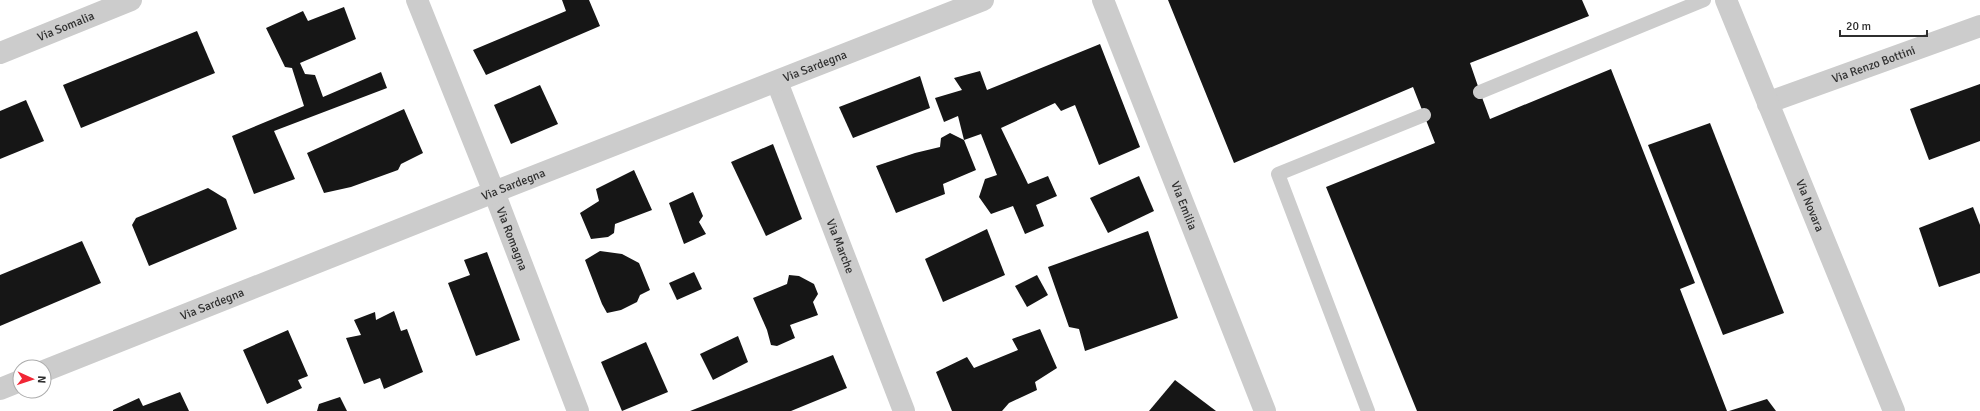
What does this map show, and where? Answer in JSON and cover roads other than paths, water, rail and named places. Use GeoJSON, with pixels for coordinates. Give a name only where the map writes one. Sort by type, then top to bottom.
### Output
{"type":"FeatureCollection","features":[{"type":"Feature","properties":{"kind":"street","name":"Via Somalia"},"geometry":{"type":"LineString","coordinates":[[0,53],[131,0]]}},
{"type":"Feature","properties":{"kind":"street","name":"Via Romagna"},"geometry":{"type":"LineString","coordinates":[[417,0],[494,192],[578,411]]}},
{"type":"Feature","properties":{"kind":"street","name":"Via Sardegna"},"geometry":{"type":"LineString","coordinates":[[52,368],[983,0]]}},
{"type":"Feature","properties":{"kind":"street","name":"Via Emilia"},"geometry":{"type":"LineString","coordinates":[[1103,0],[1265,411]]}},
{"type":"Feature","properties":{"kind":"street","name":"Via Novara"},"geometry":{"type":"LineString","coordinates":[[1726,0],[1894,411]]}},
{"type":"Feature","properties":{"kind":"street","name":"Via Renzo Bottini"},"geometry":{"type":"LineString","coordinates":[[1768,104],[1772,101],[1980,26]]}},
{"type":"Feature","properties":{"kind":"street","name":"Via Marche"},"geometry":{"type":"LineString","coordinates":[[777,82],[904,411]]}},
{"type":"Feature","properties":{"kind":"street"},"geometry":{"type":"LineString","coordinates":[[0,389],[12,384]]}},
{"type":"Feature","properties":{"kind":"lane"},"geometry":{"type":"LineString","coordinates":[[1480,92],[1704,0]]}},
{"type":"Feature","properties":{"kind":"lane"},"geometry":{"type":"LineString","coordinates":[[1368,411],[1278,174],[1424,115]]}}]}
